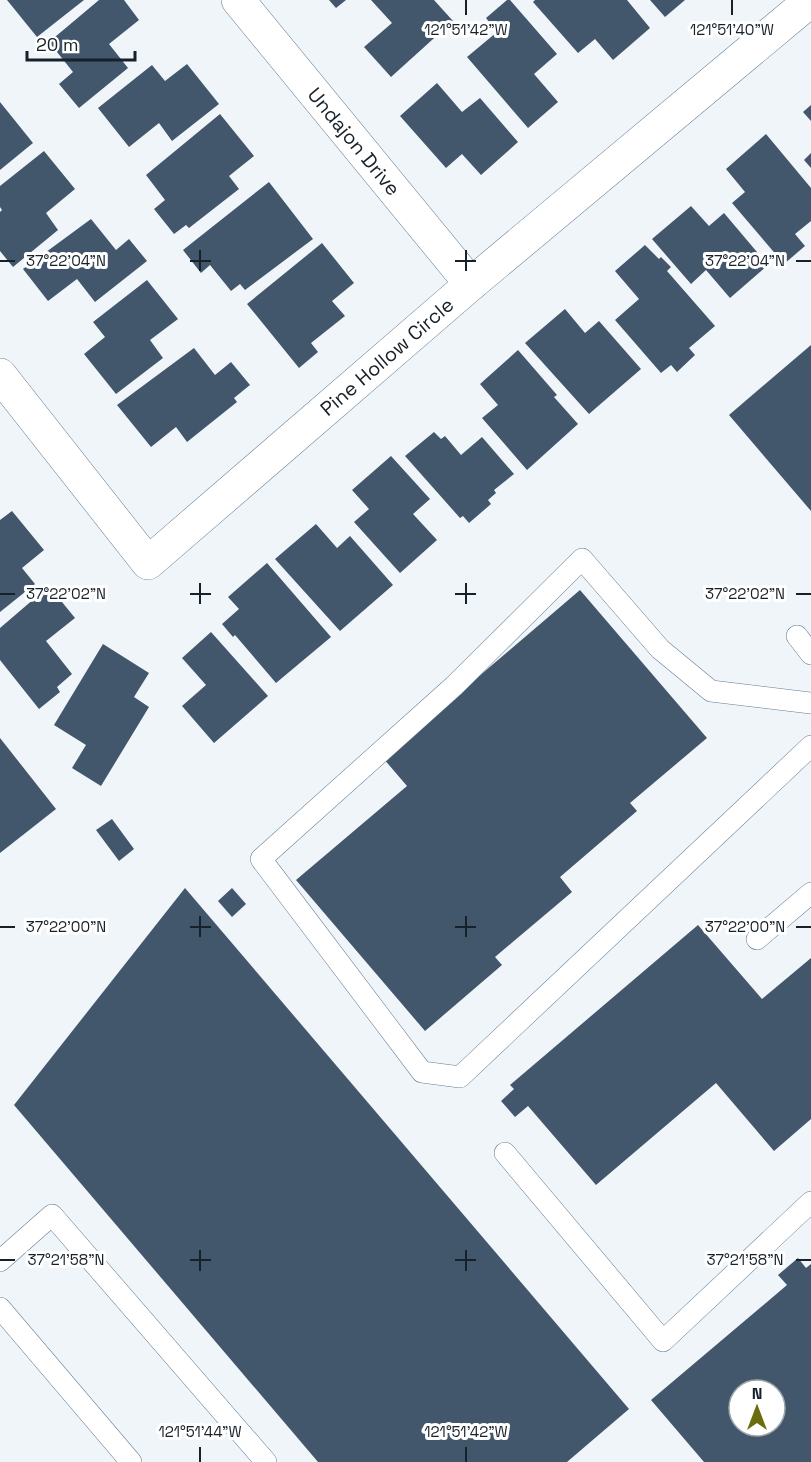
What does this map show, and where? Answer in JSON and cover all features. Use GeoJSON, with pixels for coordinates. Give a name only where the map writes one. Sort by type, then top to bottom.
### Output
{"type":"FeatureCollection","features":[{"type":"Feature","properties":{"kind":"street","name":"Undajon Drive"},"geometry":{"type":"LineString","coordinates":[[238,0],[471,284]]}},
{"type":"Feature","properties":{"kind":"street","name":"Pine Hollow Circle"},"geometry":{"type":"LineString","coordinates":[[0,375],[148,563],[471,284],[811,0]]}},
{"type":"Feature","properties":{"kind":"lane"},"geometry":{"type":"LineString","coordinates":[[811,703],[711,691],[660,649],[582,559],[454,686],[261,859],[422,1072],[460,1077],[811,746]]}},
{"type":"Feature","properties":{"kind":"lane"},"geometry":{"type":"LineString","coordinates":[[797,636],[811,654]]}},
{"type":"Feature","properties":{"kind":"lane"},"geometry":{"type":"LineString","coordinates":[[757,939],[811,893]]}},
{"type":"Feature","properties":{"kind":"lane"},"geometry":{"type":"LineString","coordinates":[[506,1153],[663,1341],[811,1202]]}},
{"type":"Feature","properties":{"kind":"lane"},"geometry":{"type":"LineString","coordinates":[[0,1261],[52,1215],[266,1462]]}},
{"type":"Feature","properties":{"kind":"lane"},"geometry":{"type":"LineString","coordinates":[[0,1308],[131,1462]]}},
{"type":"Feature","properties":{"kind":"building"},"geometry":{"type":"Polygon","coordinates":[[[7,0],[84,0],[37,37],[7,0]]]}},
{"type":"Feature","properties":{"kind":"building"},"geometry":{"type":"Polygon","coordinates":[[[99,0],[124,0],[139,20],[109,44],[128,68],[79,108],[59,84],[73,72],[49,42],[99,0]]]}},
{"type":"Feature","properties":{"kind":"building"},"geometry":{"type":"Polygon","coordinates":[[[329,0],[346,0],[336,8],[329,0]]]}},
{"type":"Feature","properties":{"kind":"building"},"geometry":{"type":"Polygon","coordinates":[[[371,0],[434,0],[453,21],[391,77],[364,47],[392,23],[371,0]]]}},
{"type":"Feature","properties":{"kind":"building"},"geometry":{"type":"Polygon","coordinates":[[[510,0],[557,54],[534,74],[558,102],[528,128],[467,57],[497,32],[486,18],[510,0]]]}},
{"type":"Feature","properties":{"kind":"building"},"geometry":{"type":"Polygon","coordinates":[[[535,0],[627,0],[650,28],[613,60],[595,39],[578,53],[533,2],[535,0]]]}},
{"type":"Feature","properties":{"kind":"building"},"geometry":{"type":"Polygon","coordinates":[[[650,0],[685,0],[665,17],[650,0]]]}},
{"type":"Feature","properties":{"kind":"building"},"geometry":{"type":"Polygon","coordinates":[[[187,64],[219,104],[172,141],[159,123],[129,147],[98,108],[152,65],[165,81],[187,64]]]}},
{"type":"Feature","properties":{"kind":"building"},"geometry":{"type":"Polygon","coordinates":[[[437,83],[462,112],[480,98],[518,142],[481,175],[462,154],[446,168],[400,116],[437,83]]]}},
{"type":"Feature","properties":{"kind":"building"},"geometry":{"type":"Polygon","coordinates":[[[0,102],[33,143],[0,170],[0,102]]]}},
{"type":"Feature","properties":{"kind":"building"},"geometry":{"type":"Polygon","coordinates":[[[811,105],[811,121],[803,112],[811,105]]]}},
{"type":"Feature","properties":{"kind":"building"},"geometry":{"type":"Polygon","coordinates":[[[220,114],[254,156],[229,176],[239,189],[189,228],[186,225],[174,234],[154,209],[165,200],[146,175],[220,114]]]}},
{"type":"Feature","properties":{"kind":"building"},"geometry":{"type":"Polygon","coordinates":[[[766,134],[811,188],[811,221],[795,234],[805,246],[784,264],[732,203],[745,192],[726,169],[766,134]]]}},
{"type":"Feature","properties":{"kind":"building"},"geometry":{"type":"Polygon","coordinates":[[[44,151],[75,189],[46,213],[58,230],[13,267],[0,251],[0,212],[2,210],[0,186],[44,151]]]}},
{"type":"Feature","properties":{"kind":"building"},"geometry":{"type":"Polygon","coordinates":[[[811,153],[811,168],[804,160],[811,153]]]}},
{"type":"Feature","properties":{"kind":"building"},"geometry":{"type":"Polygon","coordinates":[[[269,182],[313,239],[245,290],[240,284],[231,291],[210,265],[201,273],[183,250],[269,182]]]}},
{"type":"Feature","properties":{"kind":"building"},"geometry":{"type":"Polygon","coordinates":[[[691,206],[709,226],[724,213],[768,265],[730,298],[706,270],[691,284],[652,239],[691,206]]]}},
{"type":"Feature","properties":{"kind":"building"},"geometry":{"type":"Polygon","coordinates":[[[91,219],[116,250],[129,239],[147,261],[95,302],[77,279],[48,301],[23,269],[91,219]]]}},
{"type":"Feature","properties":{"kind":"building"},"geometry":{"type":"Polygon","coordinates":[[[322,243],[354,283],[332,301],[345,316],[311,343],[318,352],[299,368],[247,304],[322,243]]]}},
{"type":"Feature","properties":{"kind":"building"},"geometry":{"type":"Polygon","coordinates":[[[645,245],[671,267],[667,271],[715,326],[689,348],[695,355],[677,372],[671,365],[661,373],[615,320],[639,299],[615,271],[645,245]]]}},
{"type":"Feature","properties":{"kind":"building"},"geometry":{"type":"Polygon","coordinates":[[[147,280],[178,319],[150,340],[163,358],[116,394],[84,354],[105,337],[93,322],[147,280]]]}},
{"type":"Feature","properties":{"kind":"building"},"geometry":{"type":"Polygon","coordinates":[[[565,309],[585,333],[599,321],[641,369],[589,414],[525,343],[565,309]]]}},
{"type":"Feature","properties":{"kind":"building"},"geometry":{"type":"Polygon","coordinates":[[[811,345],[811,511],[729,415],[811,345]]]}},
{"type":"Feature","properties":{"kind":"building"},"geometry":{"type":"Polygon","coordinates":[[[194,348],[215,375],[231,362],[250,385],[234,398],[237,402],[187,442],[176,427],[151,447],[117,405],[194,348]]]}},
{"type":"Feature","properties":{"kind":"building"},"geometry":{"type":"Polygon","coordinates":[[[518,350],[557,395],[554,397],[578,424],[527,470],[482,418],[498,405],[480,384],[518,350]]]}},
{"type":"Feature","properties":{"kind":"building"},"geometry":{"type":"Polygon","coordinates":[[[434,432],[441,439],[445,436],[461,455],[482,437],[514,474],[494,490],[496,493],[488,500],[491,504],[469,523],[463,516],[460,518],[405,456],[434,432]]]}},
{"type":"Feature","properties":{"kind":"building"},"geometry":{"type":"Polygon","coordinates":[[[391,456],[430,499],[413,514],[437,540],[400,573],[354,522],[369,509],[352,490],[391,456]]]}},
{"type":"Feature","properties":{"kind":"building"},"geometry":{"type":"Polygon","coordinates":[[[12,511],[44,550],[22,568],[35,584],[0,612],[0,520],[12,511]]]}},
{"type":"Feature","properties":{"kind":"building"},"geometry":{"type":"Polygon","coordinates":[[[316,524],[337,548],[350,536],[393,585],[340,631],[275,559],[316,524]]]}},
{"type":"Feature","properties":{"kind":"building"},"geometry":{"type":"Polygon","coordinates":[[[267,563],[331,637],[276,683],[235,635],[233,637],[222,624],[239,609],[228,597],[267,563]]]}},
{"type":"Feature","properties":{"kind":"building"},"geometry":{"type":"Polygon","coordinates":[[[49,586],[75,618],[46,641],[72,674],[57,687],[60,692],[39,709],[0,660],[0,628],[49,586]]]}},
{"type":"Feature","properties":{"kind":"building"},"geometry":{"type":"Polygon","coordinates":[[[580,590],[707,738],[630,803],[637,811],[560,877],[572,892],[495,957],[502,965],[425,1031],[296,880],[407,786],[383,758],[580,590]]]}},
{"type":"Feature","properties":{"kind":"building"},"geometry":{"type":"Polygon","coordinates":[[[211,632],[268,696],[214,743],[182,706],[206,685],[182,658],[211,632]]]}},
{"type":"Feature","properties":{"kind":"building"},"geometry":{"type":"Polygon","coordinates":[[[103,644],[149,673],[134,697],[149,707],[101,786],[72,768],[86,745],[54,725],[103,644]]]}},
{"type":"Feature","properties":{"kind":"building"},"geometry":{"type":"Polygon","coordinates":[[[0,738],[56,809],[0,853],[0,738]]]}},
{"type":"Feature","properties":{"kind":"building"},"geometry":{"type":"Polygon","coordinates":[[[112,819],[134,849],[119,861],[96,830],[112,819]]]}},
{"type":"Feature","properties":{"kind":"building"},"geometry":{"type":"Polygon","coordinates":[[[185,888],[629,1409],[567,1462],[318,1462],[14,1105],[185,888]]]}},
{"type":"Feature","properties":{"kind":"building"},"geometry":{"type":"Polygon","coordinates":[[[232,888],[246,904],[232,917],[218,901],[232,888]]]}},
{"type":"Feature","properties":{"kind":"building"},"geometry":{"type":"Polygon","coordinates":[[[698,925],[762,999],[811,958],[811,1119],[774,1151],[716,1083],[596,1185],[528,1106],[515,1117],[501,1101],[514,1089],[510,1085],[698,925]]]}},
{"type":"Feature","properties":{"kind":"building"},"geometry":{"type":"Polygon","coordinates":[[[798,1258],[806,1268],[811,1264],[811,1462],[704,1462],[651,1400],[787,1285],[778,1275],[798,1258]]]}}]}
